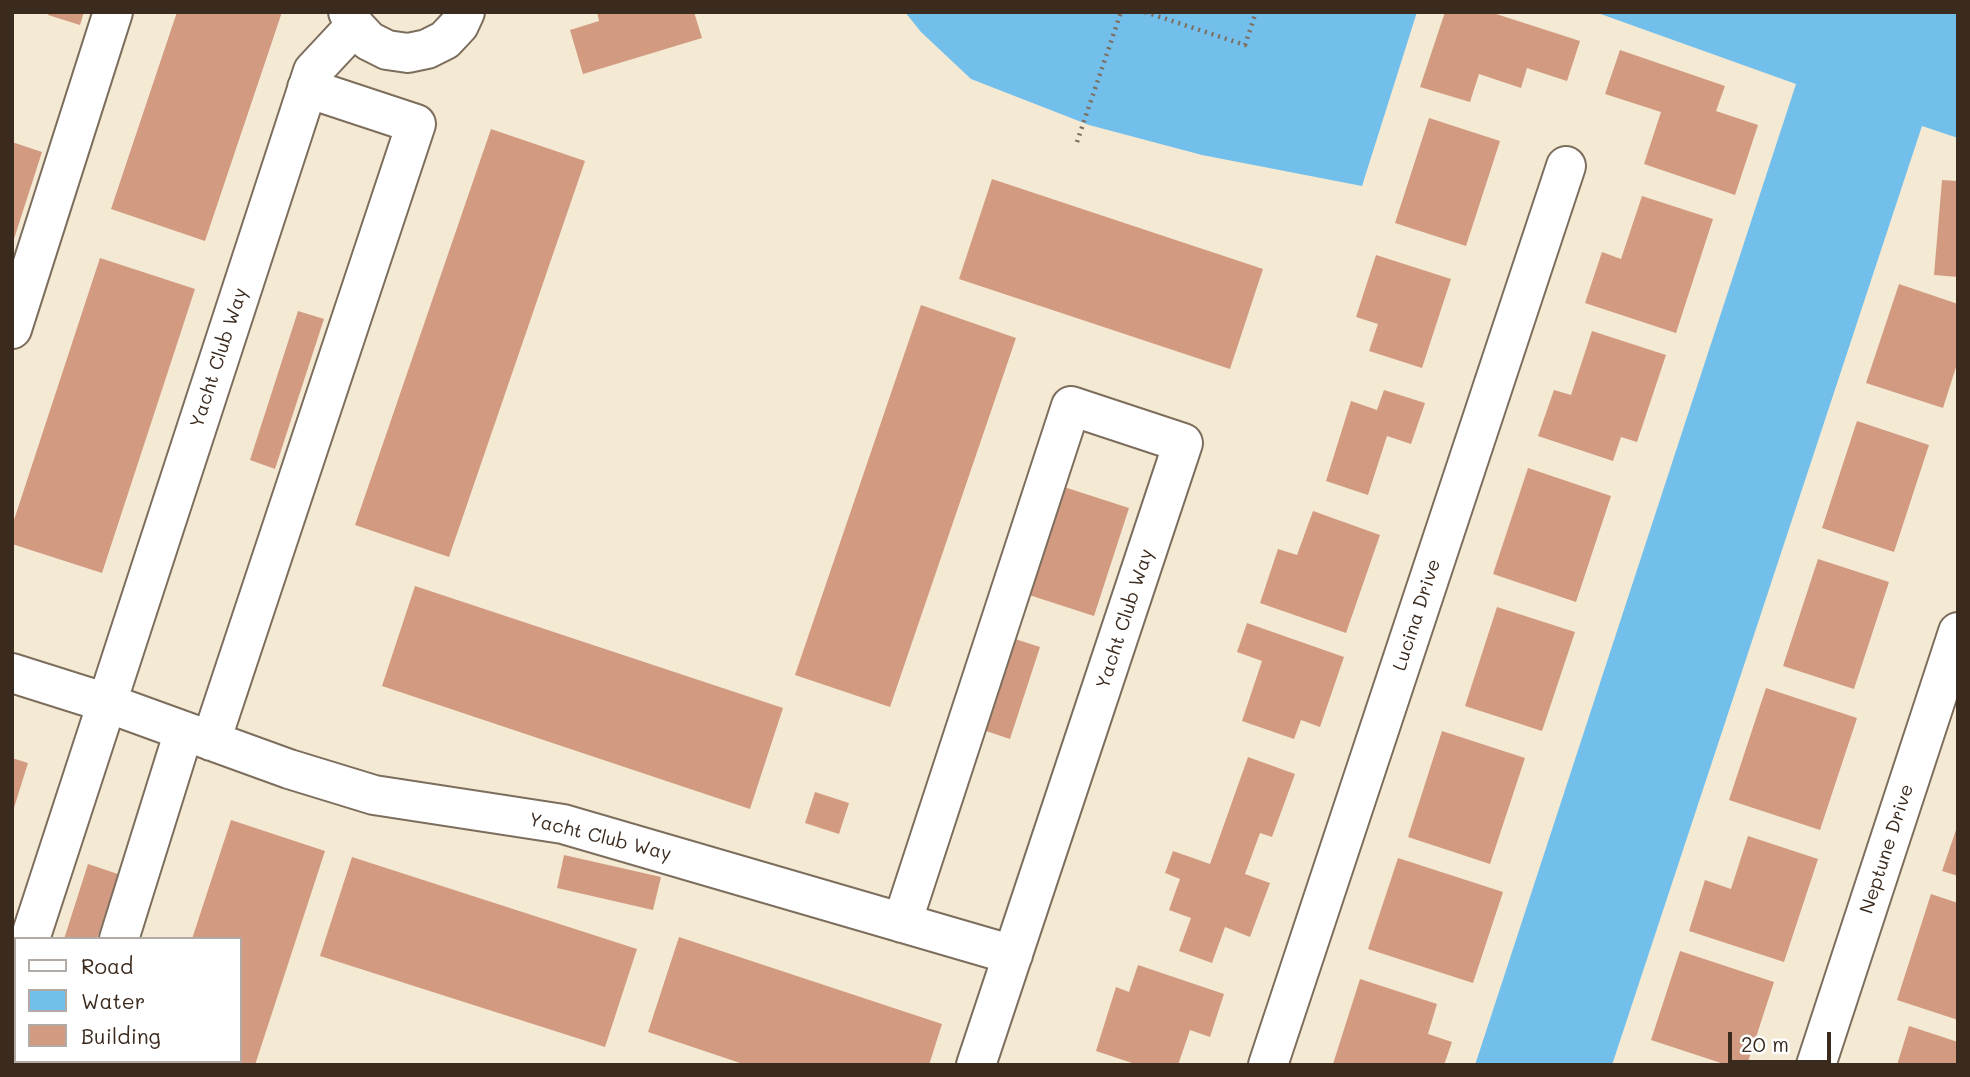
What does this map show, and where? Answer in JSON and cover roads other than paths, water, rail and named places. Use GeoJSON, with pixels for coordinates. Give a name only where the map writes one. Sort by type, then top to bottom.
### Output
{"type":"FeatureCollection","features":[{"type":"Feature","properties":{"kind":"street"},"geometry":{"type":"LineString","coordinates":[[12,329],[113,12]]}},
{"type":"Feature","properties":{"kind":"street","name":"Yacht Club Way"},"geometry":{"type":"LineString","coordinates":[[31,937],[313,71],[352,19],[369,41],[387,50],[408,53],[427,49],[445,40],[459,25],[465,12]]}},
{"type":"Feature","properties":{"kind":"street"},"geometry":{"type":"LineString","coordinates":[[120,937],[198,736],[416,124],[307,88]]}},
{"type":"Feature","properties":{"kind":"street","name":"Lucina Drive"},"geometry":{"type":"LineString","coordinates":[[1268,1065],[1566,166]]}},
{"type":"Feature","properties":{"kind":"street","name":"Yacht Club Way"},"geometry":{"type":"LineString","coordinates":[[902,923],[1071,406],[1183,443],[976,1065]]}},
{"type":"Feature","properties":{"kind":"street","name":"Neptune Drive"},"geometry":{"type":"LineString","coordinates":[[1816,1065],[1958,632]]}},
{"type":"Feature","properties":{"kind":"street"},"geometry":{"type":"LineString","coordinates":[[12,673],[107,703]]}},
{"type":"Feature","properties":{"kind":"street","name":"Yacht Club Way"},"geometry":{"type":"LineString","coordinates":[[107,703],[289,769],[374,795],[563,824],[1013,955]]}},
{"type":"Feature","properties":{"kind":"water"},"geometry":{"type":"Polygon","coordinates":[[[905,12],[1417,12],[1362,186],[1202,155],[1089,125],[971,79],[921,32],[905,12]]]}},
{"type":"Feature","properties":{"kind":"water"},"geometry":{"type":"Polygon","coordinates":[[[1595,12],[1958,12],[1958,138],[1922,126],[1612,1065],[1475,1065],[1796,84],[1595,12]]]}}]}
